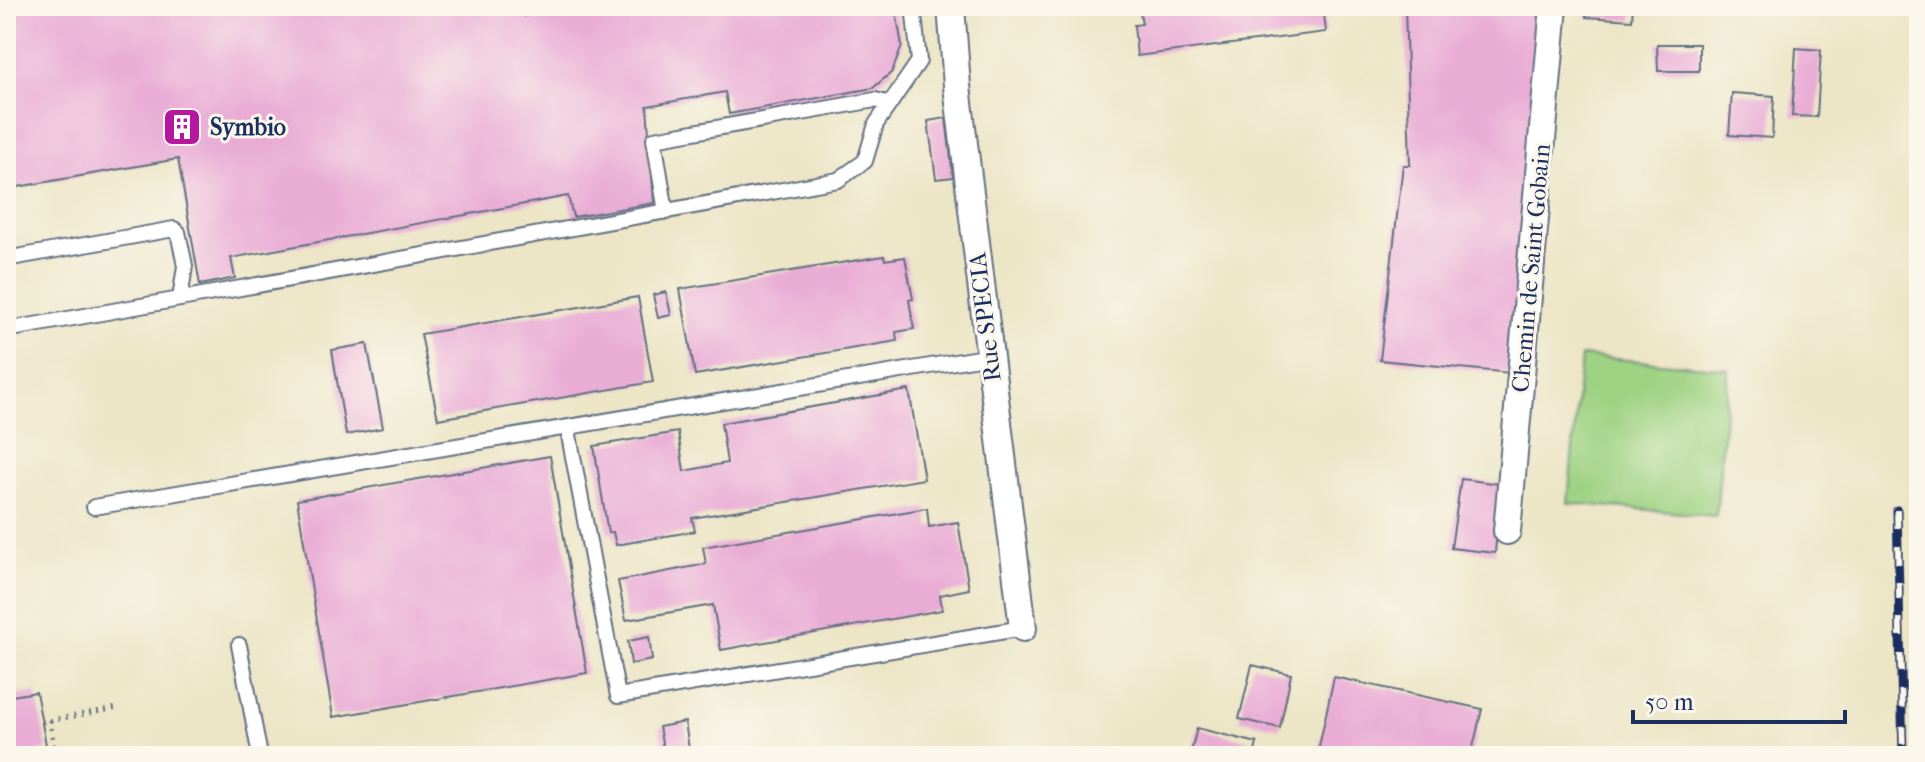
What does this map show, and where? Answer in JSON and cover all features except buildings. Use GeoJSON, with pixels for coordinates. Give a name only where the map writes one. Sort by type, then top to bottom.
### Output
{"type":"FeatureCollection","features":[{"type":"Feature","properties":{"kind":"street","name":"Rue SPECIA"},"geometry":{"type":"LineString","coordinates":[[951,6],[957,86],[1023,628]]}},
{"type":"Feature","properties":{"kind":"street","name":"Chemin de Saint Gobain"},"geometry":{"type":"LineString","coordinates":[[1507,531],[1554,6]]}},
{"type":"Feature","properties":{"kind":"lane"},"geometry":{"type":"LineString","coordinates":[[6,330],[838,180],[865,161],[876,124],[919,61],[913,6]]}},
{"type":"Feature","properties":{"kind":"lane"},"geometry":{"type":"LineString","coordinates":[[666,212],[654,139],[875,100],[890,104]]}},
{"type":"Feature","properties":{"kind":"lane"},"geometry":{"type":"LineString","coordinates":[[6,259],[174,229],[178,232],[185,266],[180,299]]}},
{"type":"Feature","properties":{"kind":"lane"},"geometry":{"type":"LineString","coordinates":[[94,507],[568,430],[990,356]]}},
{"type":"Feature","properties":{"kind":"lane"},"geometry":{"type":"LineString","coordinates":[[568,430],[618,696],[1023,628]]}},
{"type":"Feature","properties":{"kind":"lane"},"geometry":{"type":"LineString","coordinates":[[239,645],[260,756]]}},
{"type":"Feature","properties":{"kind":"path"},"geometry":{"type":"LineString","coordinates":[[42,722],[117,708]]}},
{"type":"Feature","properties":{"kind":"path"},"geometry":{"type":"LineString","coordinates":[[50,720],[55,756]]}},
{"type":"Feature","properties":{"kind":"green space"},"geometry":{"type":"Polygon","coordinates":[[[1581,356],[1729,369],[1716,516],[1568,503],[1581,356]]]}},
{"type":"Feature","properties":{"kind":"railway"},"geometry":{"type":"LineString","coordinates":[[1897,510],[1903,756]]}},
{"type":"Feature","properties":{"kind":"place","name":"Symbio"},"geometry":{"type":"Point","coordinates":[182,127]}}]}
